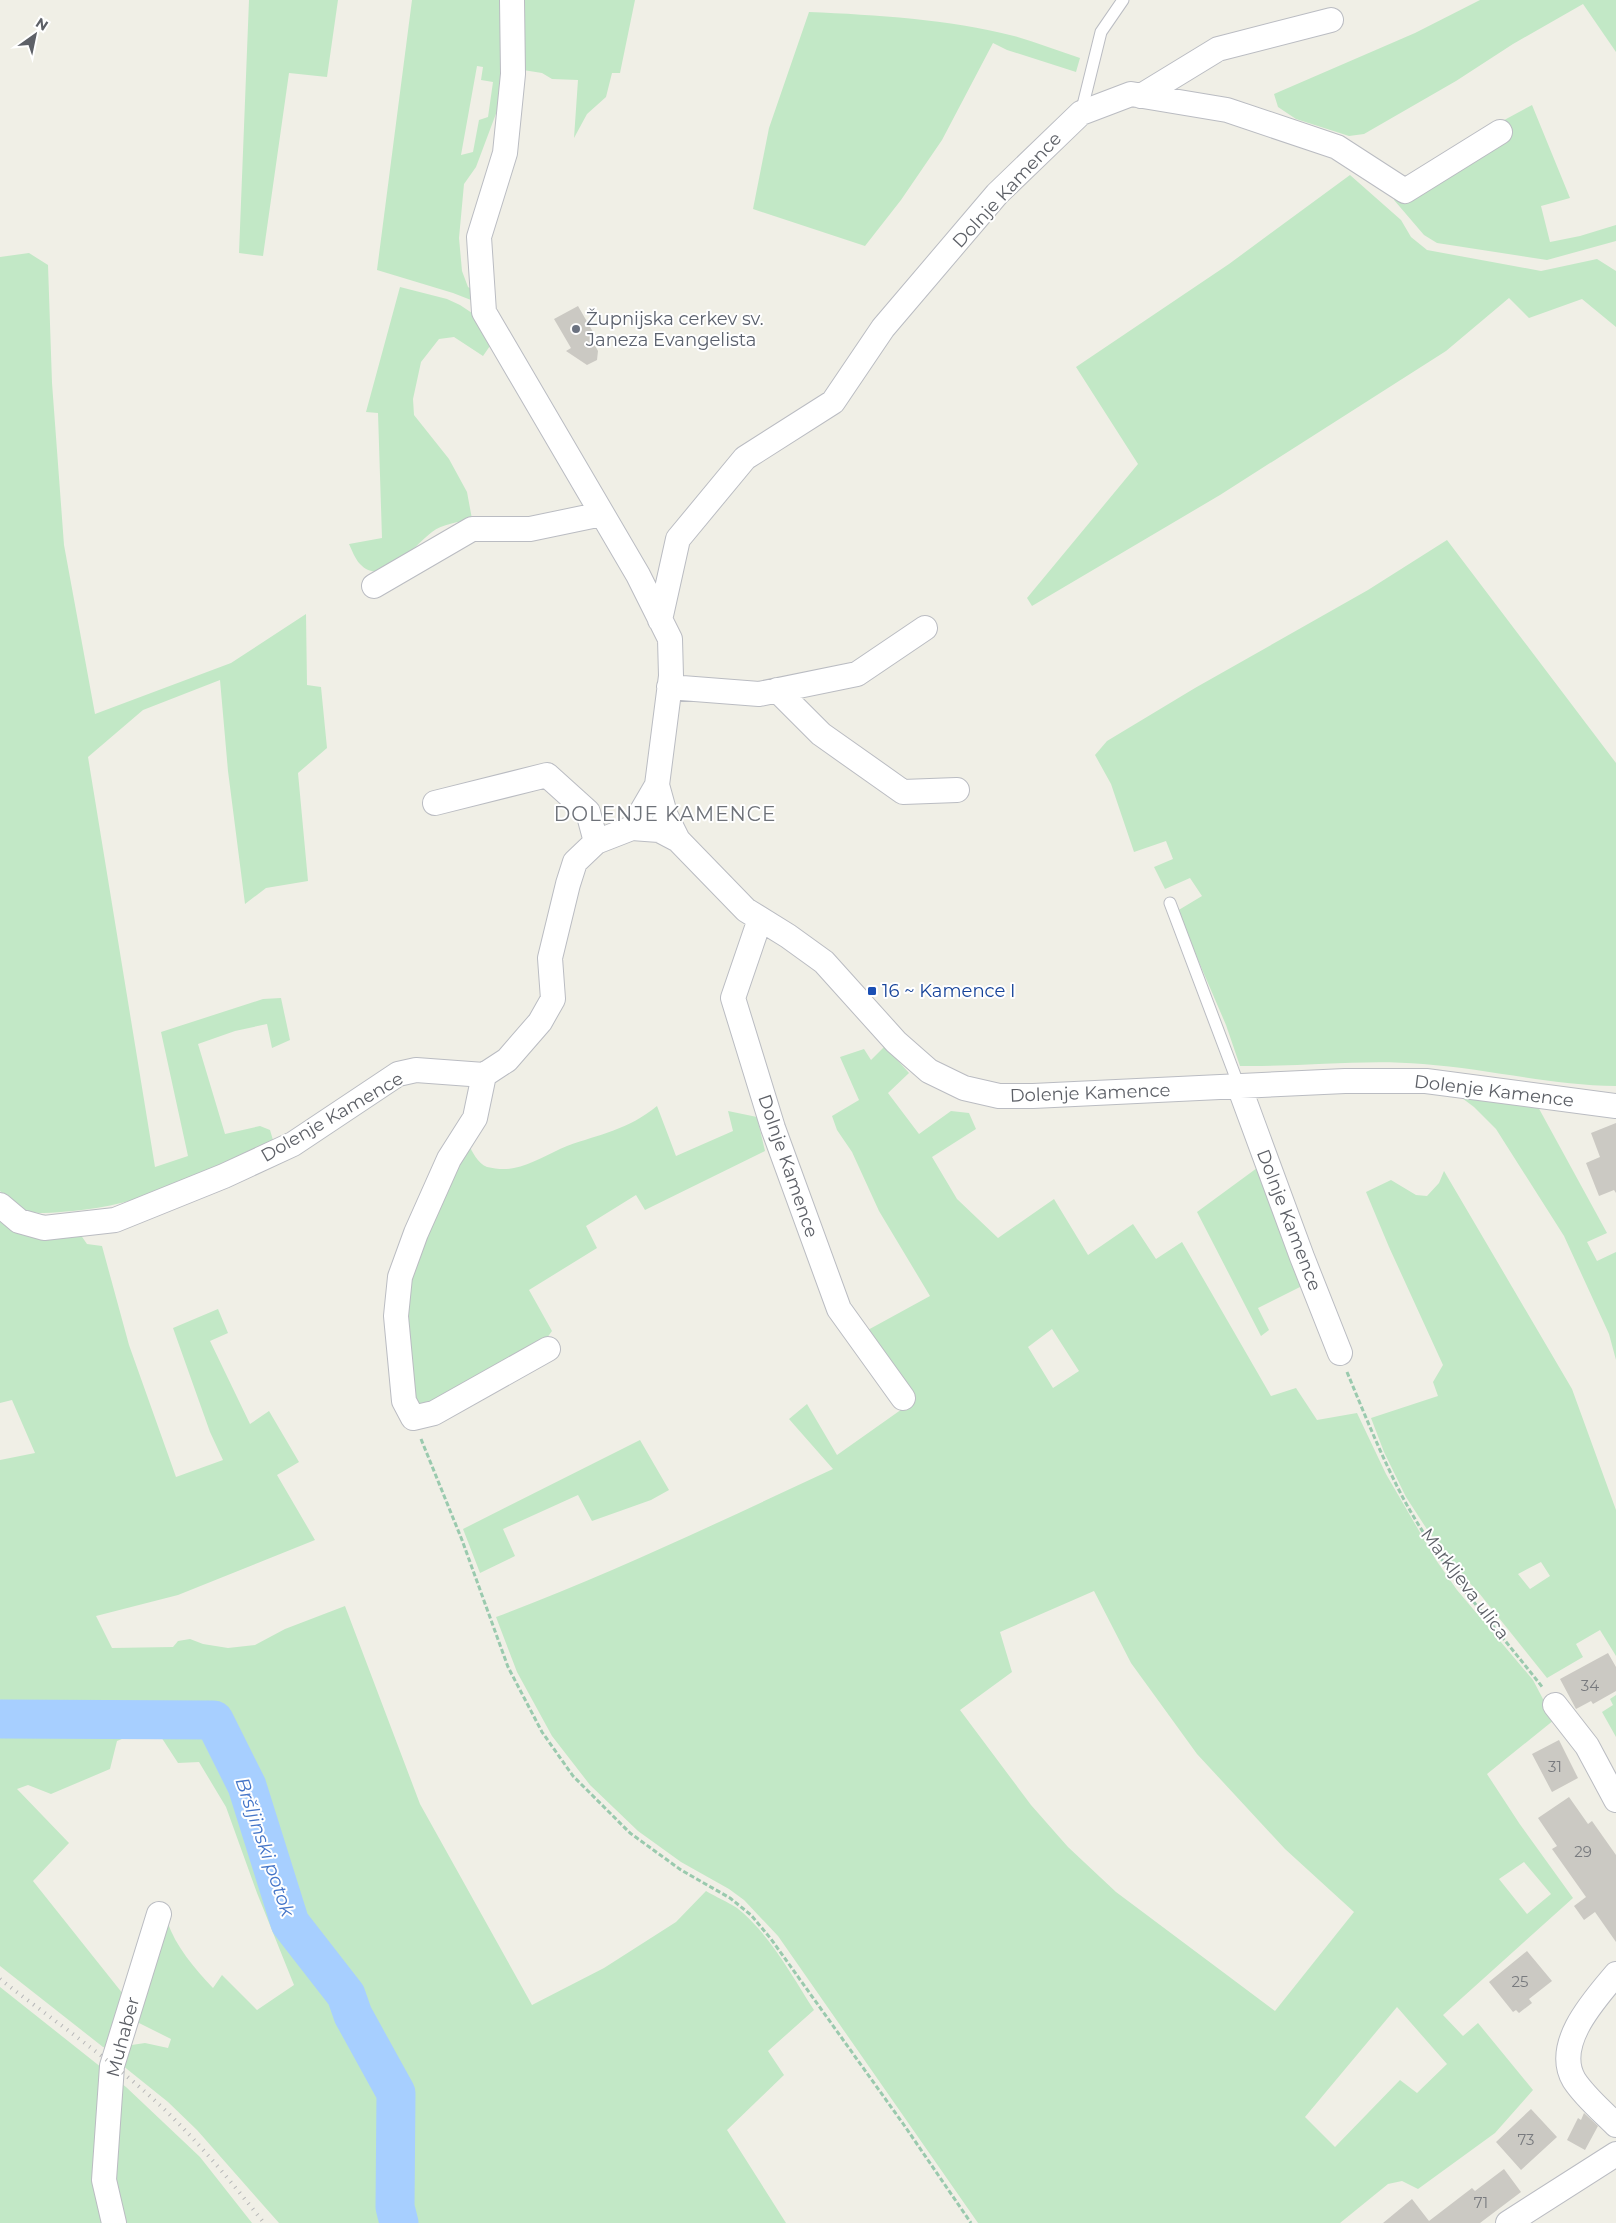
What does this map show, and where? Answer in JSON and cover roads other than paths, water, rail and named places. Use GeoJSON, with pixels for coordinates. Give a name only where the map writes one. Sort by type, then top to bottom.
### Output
{"type":"FeatureCollection","features":[{"type":"Feature","properties":{"kind":"street"},"geometry":{"type":"LineString","coordinates":[[512,0],[513,74],[505,153],[479,237],[484,312],[638,575],[670,639],[670,687],[657,784],[632,828]]}},
{"type":"Feature","properties":{"kind":"street"},"geometry":{"type":"LineString","coordinates":[[1141,96],[1218,49],[1331,20]]}},
{"type":"Feature","properties":{"kind":"street","name":"Dolnje Kamence"},"geometry":{"type":"LineString","coordinates":[[660,620],[678,538],[745,458],[834,402],[882,328],[997,194],[1081,113],[1131,94],[1228,110],[1338,147],[1405,191],[1500,132]]}},
{"type":"Feature","properties":{"kind":"street"},"geometry":{"type":"LineString","coordinates":[[374,586],[472,530],[530,529],[602,514]]}},
{"type":"Feature","properties":{"kind":"street"},"geometry":{"type":"LineString","coordinates":[[670,687],[759,694],[857,674],[925,628]]}},
{"type":"Feature","properties":{"kind":"street"},"geometry":{"type":"LineString","coordinates":[[777,690],[821,734],[903,792],[957,790]]}},
{"type":"Feature","properties":{"kind":"street"},"geometry":{"type":"LineString","coordinates":[[435,803],[547,775],[588,812],[596,842]]}},
{"type":"Feature","properties":{"kind":"street"},"geometry":{"type":"LineString","coordinates":[[657,784],[665,814],[678,840]]}},
{"type":"Feature","properties":{"kind":"street","name":"Dolenje Kamence"},"geometry":{"type":"LineString","coordinates":[[0,1205],[19,1221],[44,1228],[115,1220],[224,1176],[293,1144],[398,1074],[416,1070],[484,1075],[507,1060],[540,1022],[554,998],[550,958],[575,862],[596,842],[632,828],[659,830],[678,840],[746,910],[824,962],[896,1042],[929,1072],[964,1088],[999,1096],[1033,1096],[1345,1081],[1426,1081],[1616,1106]]}},
{"type":"Feature","properties":{"kind":"street","name":"Dolnje Kamence"},"geometry":{"type":"LineString","coordinates":[[760,919],[733,998],[774,1128],[838,1309],[903,1398]]}},
{"type":"Feature","properties":{"kind":"street"},"geometry":{"type":"LineString","coordinates":[[484,1075],[475,1118],[449,1158],[416,1233],[400,1277],[396,1316],[404,1401],[412,1418],[434,1413],[548,1349]]}},
{"type":"Feature","properties":{"kind":"street","name":"Dolnje Kamence"},"geometry":{"type":"LineString","coordinates":[[1239,1086],[1302,1257],[1340,1353]]}},
{"type":"Feature","properties":{"kind":"street"},"geometry":{"type":"LineString","coordinates":[[1555,1704],[1586,1746],[1616,1800]]}},
{"type":"Feature","properties":{"kind":"street","name":"Muhaber"},"geometry":{"type":"LineString","coordinates":[[114,2223],[104,2180],[112,2066],[159,1914]]}},
{"type":"Feature","properties":{"kind":"street"},"geometry":{"type":"LineString","coordinates":[[1616,1974],[1585,2010],[1571,2040],[1569,2063],[1572,2078],[1616,2125]]}},
{"type":"Feature","properties":{"kind":"street"},"geometry":{"type":"LineString","coordinates":[[1508,2223],[1616,2154]]}},
{"type":"Feature","properties":{"kind":"lane"},"geometry":{"type":"LineString","coordinates":[[1081,113],[1101,32],[1123,0]]}},
{"type":"Feature","properties":{"kind":"lane"},"geometry":{"type":"LineString","coordinates":[[1170,903],[1239,1086]]}},
{"type":"Feature","properties":{"kind":"waterway","name":"Bršljinski potok"},"geometry":{"type":"LineString","coordinates":[[0,1719],[214,1720],[247,1786],[290,1923],[346,1995],[353,2015],[396,2093],[395,2207],[399,2223]]}},
{"type":"Feature","properties":{"kind":"railway"},"geometry":{"type":"LineString","coordinates":[[0,1979],[106,2059],[147,2093],[192,2138],[264,2223]]}},
{"type":"Feature","properties":{"kind":"place","name":"Župnijska cerkev sv. Janeza Evangelista"},"geometry":{"type":"Point","coordinates":[576,329]}},
{"type":"Feature","properties":{"kind":"place","name":"16 ~ Kamence I"},"geometry":{"type":"Point","coordinates":[872,991]}},
{"type":"Feature","properties":{"kind":"district","name":"DOLENJE KAMENCE"},"geometry":{"type":"Point","coordinates":[665,814]}}]}
